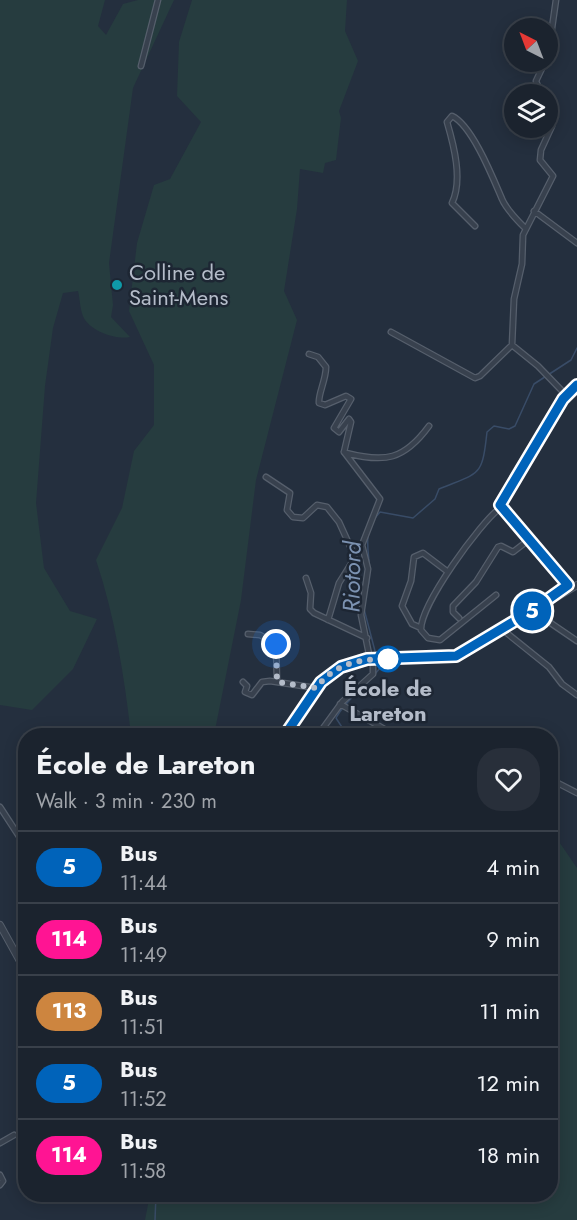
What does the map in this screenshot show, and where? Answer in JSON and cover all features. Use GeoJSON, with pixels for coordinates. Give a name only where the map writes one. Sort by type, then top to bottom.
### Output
{"type":"FeatureCollection","features":[{"type":"Feature","properties":{"kind":"street"},"geometry":{"type":"LineString","coordinates":[[141,66],[158,0]]}},
{"type":"Feature","properties":{"kind":"street"},"geometry":{"type":"LineString","coordinates":[[553,18],[556,0]]}},
{"type":"Feature","properties":{"kind":"street"},"geometry":{"type":"LineString","coordinates":[[475,226],[452,203],[457,190],[453,143],[447,122],[452,116],[461,123],[485,159],[504,203],[525,228]]}},
{"type":"Feature","properties":{"kind":"street"},"geometry":{"type":"LineString","coordinates":[[392,333],[475,378],[480,376],[512,345],[514,299],[522,264],[525,228],[553,176],[540,160],[541,150],[546,138]]}},
{"type":"Feature","properties":{"kind":"street"},"geometry":{"type":"LineString","coordinates":[[534,211],[577,243]]}},
{"type":"Feature","properties":{"kind":"street"},"geometry":{"type":"LineString","coordinates":[[512,345],[566,395]]}},
{"type":"Feature","properties":{"kind":"street"},"geometry":{"type":"LineString","coordinates":[[309,354],[318,357],[326,367],[325,386],[318,398],[319,403],[325,405],[346,396],[351,399],[333,428],[339,432],[346,421],[349,419],[351,422],[344,452]]}},
{"type":"Feature","properties":{"kind":"street"},"geometry":{"type":"LineString","coordinates":[[574,584],[501,508],[501,503],[566,395],[577,385]]}},
{"type":"Feature","properties":{"kind":"street"},"geometry":{"type":"LineString","coordinates":[[344,452],[371,459],[390,458],[412,447],[429,426]]}},
{"type":"Feature","properties":{"kind":"street"},"geometry":{"type":"LineString","coordinates":[[324,728],[373,674],[372,659],[361,615],[368,569],[362,545],[380,499],[344,452]]}},
{"type":"Feature","properties":{"kind":"street"},"geometry":{"type":"LineString","coordinates":[[266,477],[290,493],[287,510],[293,517],[303,518],[317,506],[327,507],[339,522],[354,555],[339,583],[328,620]]}},
{"type":"Feature","properties":{"kind":"street"},"geometry":{"type":"LineString","coordinates":[[421,628],[427,608],[448,572],[490,516],[501,508]]}},
{"type":"Feature","properties":{"kind":"street"},"geometry":{"type":"LineString","coordinates":[[459,618],[453,612],[453,606],[476,582],[498,547],[501,546],[513,552],[530,540]]}},
{"type":"Feature","properties":{"kind":"street"},"geometry":{"type":"LineString","coordinates":[[448,572],[423,553],[414,557],[410,584],[402,606],[412,624],[421,628],[428,638],[440,639],[496,595]]}},
{"type":"Feature","properties":{"kind":"street"},"geometry":{"type":"LineString","coordinates":[[306,578],[311,593],[310,609],[367,638]]}},
{"type":"Feature","properties":{"kind":"street"},"geometry":{"type":"LineString","coordinates":[[533,610],[554,599],[574,584]]}},
{"type":"Feature","properties":{"kind":"street"},"geometry":{"type":"LineString","coordinates":[[290,728],[316,688],[341,667],[372,659],[456,656],[503,630],[574,584]]}},
{"type":"Feature","properties":{"kind":"street"},"geometry":{"type":"LineString","coordinates":[[533,610],[577,641]]}},
{"type":"Feature","properties":{"kind":"street"},"geometry":{"type":"LineString","coordinates":[[503,630],[549,667],[562,684],[577,695]]}},
{"type":"Feature","properties":{"kind":"street"},"geometry":{"type":"LineString","coordinates":[[248,634],[272,640],[278,647],[277,682]]}},
{"type":"Feature","properties":{"kind":"street"},"geometry":{"type":"LineString","coordinates":[[243,681],[247,686],[245,692],[252,695],[262,682],[316,688]]}},
{"type":"Feature","properties":{"kind":"street"},"geometry":{"type":"LineString","coordinates":[[342,706],[382,728]]}},
{"type":"Feature","properties":{"kind":"street"},"geometry":{"type":"LineString","coordinates":[[558,783],[577,793]]}},
{"type":"Feature","properties":{"kind":"street"},"geometry":{"type":"LineString","coordinates":[[0,807],[18,835]]}},
{"type":"Feature","properties":{"kind":"street"},"geometry":{"type":"LineString","coordinates":[[0,925],[18,958]]}},
{"type":"Feature","properties":{"kind":"street"},"geometry":{"type":"LineString","coordinates":[[0,1143],[14,1135]]}},
{"type":"Feature","properties":{"kind":"street"},"geometry":{"type":"LineString","coordinates":[[0,1175],[3,1181],[0,1185]]}},
{"type":"Feature","properties":{"kind":"green space"},"geometry":{"type":"Polygon","coordinates":[[[0,0],[105,0],[98,26],[106,35],[123,4],[138,0],[174,0],[133,88],[109,263],[113,305],[111,317],[130,337],[111,336],[91,326],[83,316],[78,291],[63,293],[53,328],[45,386],[36,503],[44,568],[70,611],[97,619],[73,669],[32,710],[0,705],[0,0]]]}},
{"type":"Feature","properties":{"kind":"green space"},"geometry":{"type":"Polygon","coordinates":[[[192,0],[347,0],[345,31],[358,61],[339,111],[341,118],[336,160],[325,163],[323,173],[300,169],[297,209],[284,291],[297,320],[256,480],[241,600],[215,728],[130,728],[118,646],[109,603],[96,560],[122,508],[134,451],[154,425],[154,365],[129,311],[137,243],[154,185],[170,179],[201,122],[177,96],[179,42],[192,0]]]}},
{"type":"Feature","properties":{"kind":"green space"},"geometry":{"type":"Polygon","coordinates":[[[558,840],[577,868],[577,1220],[145,1220],[148,1202],[558,1202],[558,840]]]}},
{"type":"Feature","properties":{"kind":"waterway","name":"Riotord"},"geometry":{"type":"LineString","coordinates":[[375,518],[380,512],[413,518],[435,499],[439,489],[471,476],[480,466],[483,458],[487,432],[494,426],[509,429],[515,426],[534,384],[571,360],[577,348]]}},
{"type":"Feature","properties":{"kind":"waterway","name":"Riotord"},"geometry":{"type":"LineString","coordinates":[[368,536],[370,573],[368,587]]}},
{"type":"Feature","properties":{"kind":"waterway","name":"Riotord"},"geometry":{"type":"LineString","coordinates":[[364,609],[375,651]]}},
{"type":"Feature","properties":{"kind":"waterway","name":"Riotord"},"geometry":{"type":"LineString","coordinates":[[342,728],[336,718],[382,665]]}},
{"type":"Feature","properties":{"kind":"waterway","name":"Riotord"},"geometry":{"type":"LineString","coordinates":[[155,1220],[156,1202]]}},
{"type":"Feature","properties":{"kind":"bus line","name":"5"},"geometry":{"type":"LineString","coordinates":[[290,728],[321,682],[349,662],[367,659],[456,656],[533,610],[568,585],[500,505],[563,399],[577,385]]}},
{"type":"Feature","properties":{"kind":"place","name":"Colline de Saint-Mens"},"geometry":{"type":"Point","coordinates":[117,285]}},
{"type":"Feature","properties":{"kind":"place","name":"École de Lareton"},"geometry":{"type":"Point","coordinates":[388,659]}},
{"type":"Feature","properties":{"kind":"route"},"geometry":{"type":"LineString","coordinates":[[276,644],[278,647],[277,682],[316,688],[326,677],[349,662],[388,659]]}}]}
